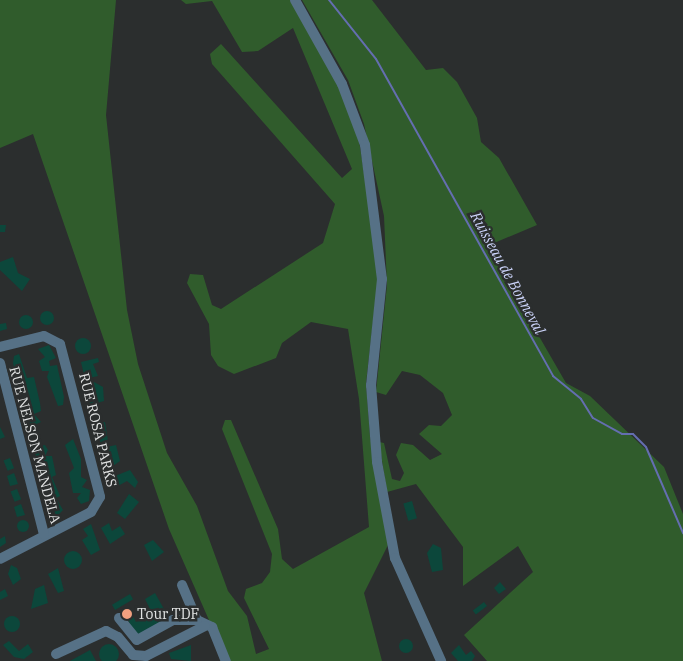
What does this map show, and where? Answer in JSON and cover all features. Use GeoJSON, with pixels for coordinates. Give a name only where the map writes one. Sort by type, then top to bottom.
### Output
{"type":"FeatureCollection","features":[{"type":"Feature","properties":{"kind":"street"},"geometry":{"type":"LineString","coordinates":[[295,0],[342,84],[365,145],[382,279],[371,385],[377,462],[396,558],[441,661]]}},
{"type":"Feature","properties":{"kind":"street","name":"RUE ROSA PARKS"},"geometry":{"type":"LineString","coordinates":[[0,347],[44,336],[60,344],[98,485],[100,500],[94,510],[44,534],[0,559]]}},
{"type":"Feature","properties":{"kind":"street","name":"RUE NELSON MANDELA"},"geometry":{"type":"LineString","coordinates":[[0,363],[44,534]]}},
{"type":"Feature","properties":{"kind":"street"},"geometry":{"type":"LineString","coordinates":[[182,585],[226,661]]}},
{"type":"Feature","properties":{"kind":"street"},"geometry":{"type":"LineString","coordinates":[[119,618],[137,640],[173,620],[205,624]]}},
{"type":"Feature","properties":{"kind":"street"},"geometry":{"type":"LineString","coordinates":[[56,654],[106,631],[118,637],[133,655],[146,656],[205,624]]}},
{"type":"Feature","properties":{"kind":"green space"},"geometry":{"type":"Polygon","coordinates":[[[0,0],[116,0],[106,115],[127,310],[138,364],[167,453],[197,506],[228,591],[247,616],[256,654],[269,649],[244,598],[246,589],[262,583],[270,572],[272,554],[222,429],[225,420],[231,420],[278,529],[282,559],[293,569],[369,527],[359,399],[348,329],[311,322],[282,343],[276,358],[234,374],[218,366],[211,355],[209,324],[187,283],[190,274],[203,275],[212,305],[221,309],[323,243],[335,204],[212,64],[210,54],[221,44],[342,178],[352,169],[293,28],[258,51],[242,52],[212,1],[186,4],[181,0],[290,0],[340,84],[358,134],[379,269],[366,383],[370,436],[389,543],[364,593],[382,661],[221,661],[212,627],[169,529],[33,134],[0,148],[0,0]]]}},
{"type":"Feature","properties":{"kind":"green space"},"geometry":{"type":"Polygon","coordinates":[[[302,0],[372,0],[426,70],[443,68],[457,82],[477,118],[481,142],[499,158],[537,225],[487,246],[566,383],[590,396],[664,467],[683,514],[683,661],[487,661],[464,635],[533,572],[518,546],[463,586],[463,547],[416,484],[387,492],[379,442],[384,443],[392,479],[400,481],[404,473],[396,455],[401,443],[413,445],[430,460],[442,454],[419,434],[429,425],[441,426],[452,415],[443,393],[420,375],[402,371],[386,395],[376,392],[387,285],[384,216],[364,124],[348,80],[302,0]]]}},
{"type":"Feature","properties":{"kind":"building"},"geometry":{"type":"Polygon","coordinates":[[[0,225],[6,225],[5,232],[0,232],[0,225]]]}},
{"type":"Feature","properties":{"kind":"building"},"geometry":{"type":"Polygon","coordinates":[[[13,257],[18,273],[30,279],[22,291],[0,270],[0,262],[13,257]]]}},
{"type":"Feature","properties":{"kind":"building"},"geometry":{"type":"Polygon","coordinates":[[[44,311],[50,311],[54,318],[50,325],[44,325],[40,321],[40,315],[44,311]]]}},
{"type":"Feature","properties":{"kind":"building"},"geometry":{"type":"Polygon","coordinates":[[[23,315],[29,315],[33,322],[29,329],[23,329],[19,325],[19,319],[23,315]]]}},
{"type":"Feature","properties":{"kind":"building"},"geometry":{"type":"Polygon","coordinates":[[[6,323],[7,329],[0,331],[0,324],[6,323]]]}},
{"type":"Feature","properties":{"kind":"building"},"geometry":{"type":"Polygon","coordinates":[[[83,338],[89,340],[91,346],[89,352],[83,354],[77,352],[75,346],[77,340],[83,338]]]}},
{"type":"Feature","properties":{"kind":"building"},"geometry":{"type":"Polygon","coordinates":[[[49,345],[56,358],[49,361],[50,366],[57,365],[64,397],[63,405],[58,406],[47,377],[49,371],[42,371],[39,361],[45,357],[38,349],[49,345]]]}},
{"type":"Feature","properties":{"kind":"building"},"geometry":{"type":"Polygon","coordinates":[[[19,354],[27,378],[34,377],[40,403],[41,411],[34,414],[41,422],[32,426],[24,413],[30,404],[22,406],[20,399],[28,395],[27,390],[18,391],[16,385],[24,381],[17,377],[13,363],[14,356],[19,354]]]}},
{"type":"Feature","properties":{"kind":"building"},"geometry":{"type":"Polygon","coordinates":[[[98,358],[99,362],[93,364],[98,376],[85,379],[81,362],[98,358]]]}},
{"type":"Feature","properties":{"kind":"building"},"geometry":{"type":"Polygon","coordinates":[[[94,382],[103,387],[104,401],[90,405],[85,384],[94,382]]]}},
{"type":"Feature","properties":{"kind":"building"},"geometry":{"type":"Polygon","coordinates":[[[105,422],[108,441],[100,442],[97,423],[105,422]]]}},
{"type":"Feature","properties":{"kind":"building"},"geometry":{"type":"Polygon","coordinates":[[[0,427],[5,437],[0,439],[0,427]]]}},
{"type":"Feature","properties":{"kind":"building"},"geometry":{"type":"Polygon","coordinates":[[[73,439],[81,459],[81,477],[87,480],[82,487],[90,490],[89,501],[81,504],[77,498],[81,493],[73,493],[69,473],[74,468],[65,445],[73,439]]]}},
{"type":"Feature","properties":{"kind":"building"},"geometry":{"type":"Polygon","coordinates":[[[45,445],[48,450],[45,456],[52,456],[56,475],[52,477],[60,496],[56,498],[63,510],[56,517],[45,471],[38,469],[44,462],[35,458],[36,447],[45,445]]]}},
{"type":"Feature","properties":{"kind":"building"},"geometry":{"type":"Polygon","coordinates":[[[116,445],[120,461],[113,466],[102,448],[116,445]]]}},
{"type":"Feature","properties":{"kind":"building"},"geometry":{"type":"Polygon","coordinates":[[[10,458],[14,468],[8,471],[4,461],[10,458]]]}},
{"type":"Feature","properties":{"kind":"building"},"geometry":{"type":"Polygon","coordinates":[[[130,470],[138,482],[135,488],[127,481],[118,486],[115,476],[130,470]]]}},
{"type":"Feature","properties":{"kind":"building"},"geometry":{"type":"Polygon","coordinates":[[[14,473],[18,484],[10,486],[7,476],[14,473]]]}},
{"type":"Feature","properties":{"kind":"building"},"geometry":{"type":"Polygon","coordinates":[[[17,489],[21,499],[15,502],[11,492],[17,489]]]}},
{"type":"Feature","properties":{"kind":"building"},"geometry":{"type":"Polygon","coordinates":[[[129,494],[139,502],[125,519],[117,513],[129,494]]]}},
{"type":"Feature","properties":{"kind":"building"},"geometry":{"type":"Polygon","coordinates":[[[412,501],[417,518],[408,521],[403,503],[412,501]]]}},
{"type":"Feature","properties":{"kind":"building"},"geometry":{"type":"Polygon","coordinates":[[[21,504],[25,515],[17,517],[14,507],[21,504]]]}},
{"type":"Feature","properties":{"kind":"building"},"geometry":{"type":"Polygon","coordinates":[[[23,520],[29,526],[23,532],[17,526],[23,520]]]}},
{"type":"Feature","properties":{"kind":"building"},"geometry":{"type":"Polygon","coordinates":[[[109,523],[112,531],[120,526],[125,534],[110,544],[101,528],[109,523]]]}},
{"type":"Feature","properties":{"kind":"building"},"geometry":{"type":"Polygon","coordinates":[[[91,524],[100,550],[91,555],[82,540],[88,536],[83,529],[91,524]]]}},
{"type":"Feature","properties":{"kind":"building"},"geometry":{"type":"Polygon","coordinates":[[[5,536],[6,543],[0,547],[0,539],[5,536]]]}},
{"type":"Feature","properties":{"kind":"building"},"geometry":{"type":"Polygon","coordinates":[[[153,540],[164,552],[152,561],[144,545],[153,540]]]}},
{"type":"Feature","properties":{"kind":"building"},"geometry":{"type":"Polygon","coordinates":[[[433,544],[441,548],[443,570],[432,572],[427,553],[433,544]]]}},
{"type":"Feature","properties":{"kind":"building"},"geometry":{"type":"Polygon","coordinates":[[[69,551],[77,551],[82,556],[80,567],[69,569],[64,564],[64,556],[69,551]]]}},
{"type":"Feature","properties":{"kind":"building"},"geometry":{"type":"Polygon","coordinates":[[[11,565],[17,568],[21,579],[13,585],[8,574],[11,565]]]}},
{"type":"Feature","properties":{"kind":"building"},"geometry":{"type":"Polygon","coordinates":[[[58,568],[64,591],[58,593],[48,574],[58,568]]]}},
{"type":"Feature","properties":{"kind":"building"},"geometry":{"type":"Polygon","coordinates":[[[500,582],[506,589],[499,594],[494,588],[500,582]]]}},
{"type":"Feature","properties":{"kind":"building"},"geometry":{"type":"Polygon","coordinates":[[[44,585],[48,603],[31,609],[35,589],[44,585]]]}},
{"type":"Feature","properties":{"kind":"building"},"geometry":{"type":"Polygon","coordinates":[[[5,589],[8,596],[0,600],[0,592],[5,589]]]}},
{"type":"Feature","properties":{"kind":"building"},"geometry":{"type":"Polygon","coordinates":[[[155,593],[169,618],[136,636],[124,612],[130,611],[136,622],[152,613],[145,599],[155,593]]]}},
{"type":"Feature","properties":{"kind":"building"},"geometry":{"type":"Polygon","coordinates":[[[130,594],[133,599],[115,610],[112,605],[130,594]]]}},
{"type":"Feature","properties":{"kind":"building"},"geometry":{"type":"Polygon","coordinates":[[[484,602],[487,606],[476,614],[473,610],[484,602]]]}},
{"type":"Feature","properties":{"kind":"building"},"geometry":{"type":"Polygon","coordinates":[[[12,616],[18,618],[20,624],[18,630],[12,632],[6,630],[4,624],[6,618],[12,616]]]}},
{"type":"Feature","properties":{"kind":"building"},"geometry":{"type":"Polygon","coordinates":[[[406,639],[411,641],[413,646],[411,651],[406,653],[401,651],[399,646],[401,641],[406,639]]]}},
{"type":"Feature","properties":{"kind":"building"},"geometry":{"type":"Polygon","coordinates":[[[9,641],[19,651],[28,644],[33,652],[24,659],[14,657],[3,645],[9,641]]]}},
{"type":"Feature","properties":{"kind":"building"},"geometry":{"type":"Polygon","coordinates":[[[105,644],[113,644],[119,650],[119,658],[113,664],[105,664],[99,658],[99,650],[105,644]]]}},
{"type":"Feature","properties":{"kind":"building"},"geometry":{"type":"Polygon","coordinates":[[[191,645],[191,661],[171,659],[169,653],[191,645]]]}},
{"type":"Feature","properties":{"kind":"building"},"geometry":{"type":"Polygon","coordinates":[[[459,645],[466,655],[471,651],[475,656],[472,661],[458,661],[451,653],[459,645]]]}},
{"type":"Feature","properties":{"kind":"building"},"geometry":{"type":"Polygon","coordinates":[[[90,650],[96,661],[70,661],[90,650]]]}},
{"type":"Feature","properties":{"kind":"waterway","name":"Ruisseau de Bonneval"},"geometry":{"type":"LineString","coordinates":[[329,0],[376,59],[553,376],[581,399],[593,418],[622,434],[633,434],[646,447],[683,533]]}},
{"type":"Feature","properties":{"kind":"place","name":"Tour TDF"},"geometry":{"type":"Point","coordinates":[127,614]}}]}
